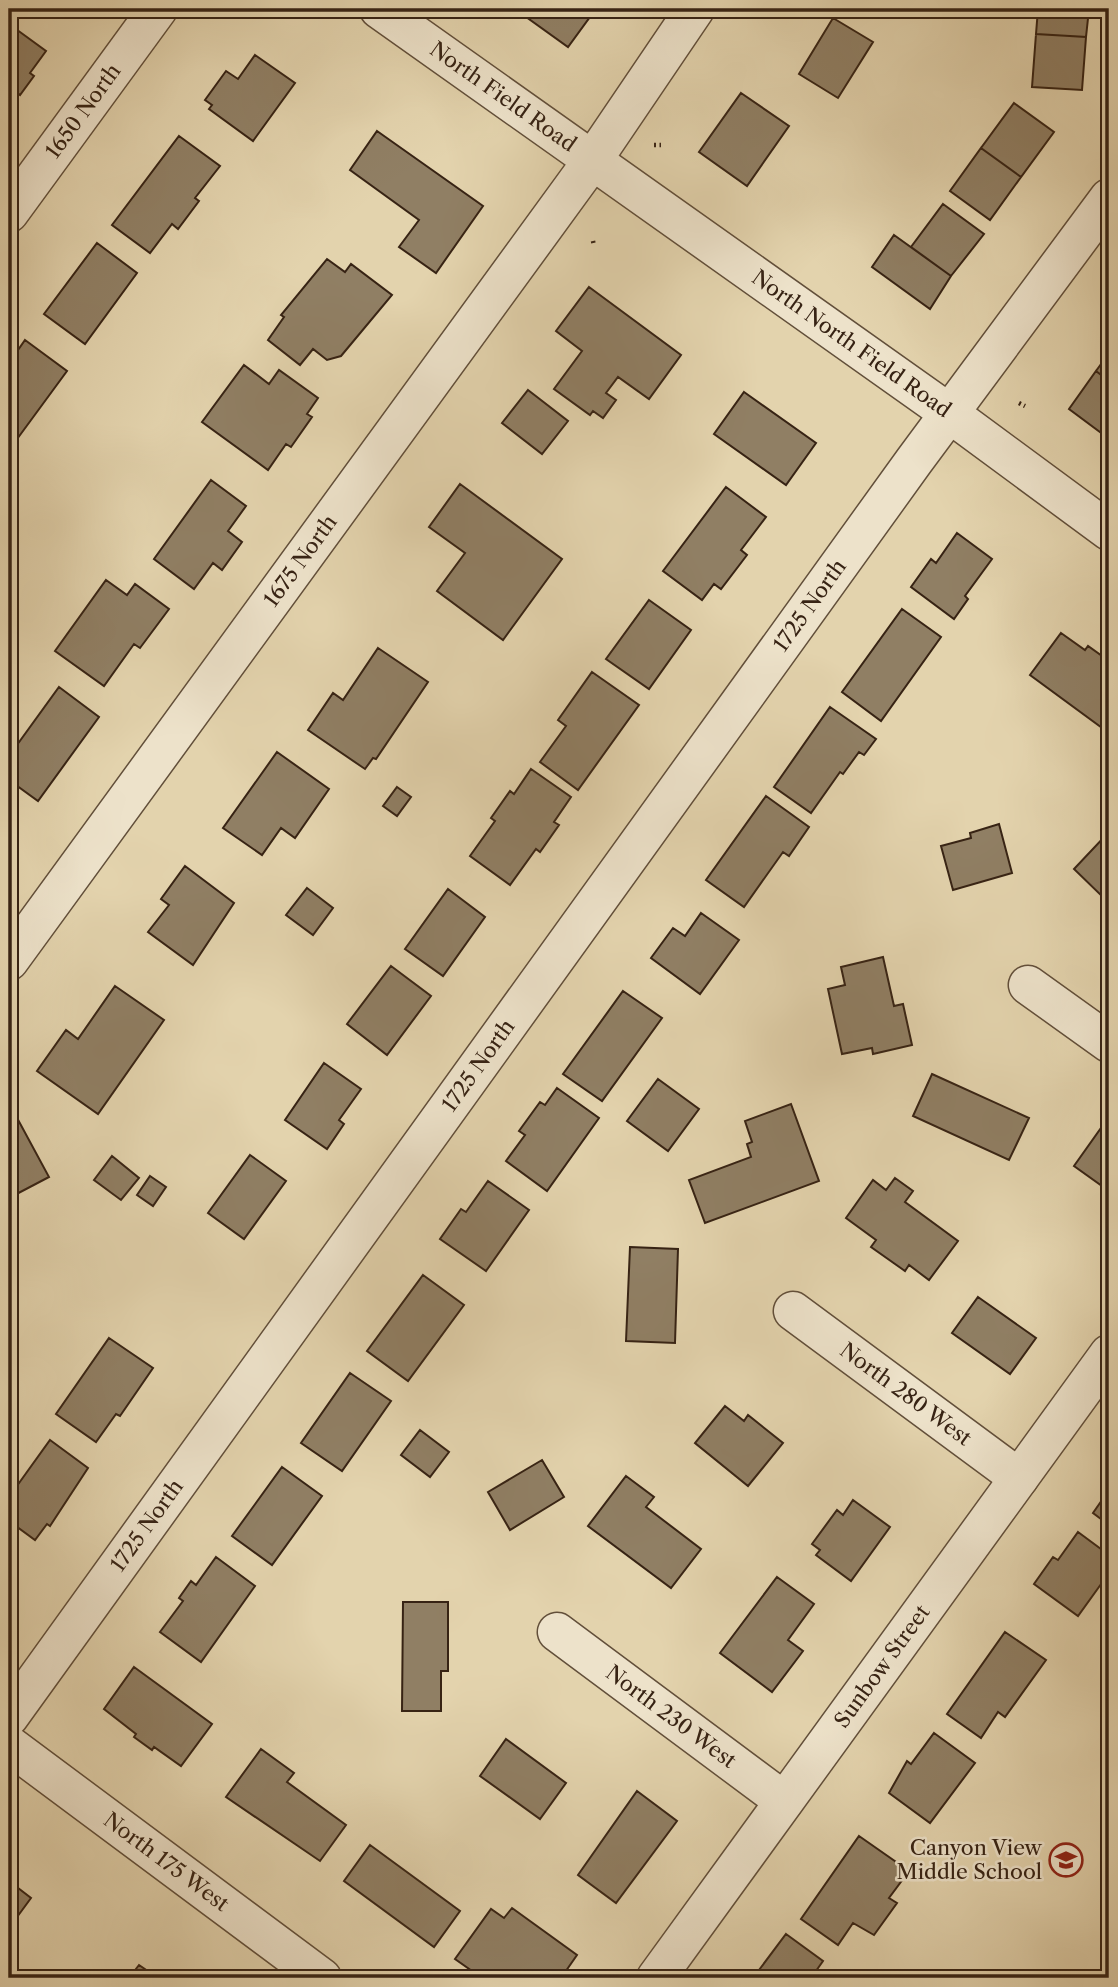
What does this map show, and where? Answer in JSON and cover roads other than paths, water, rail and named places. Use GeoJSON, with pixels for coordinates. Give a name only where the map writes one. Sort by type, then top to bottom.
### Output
{"type":"FeatureCollection","features":[{"type":"Feature","properties":{"kind":"street","name":"1650 North"},"geometry":{"type":"LineString","coordinates":[[9,213],[158,9]]}},
{"type":"Feature","properties":{"kind":"street","name":"North Field Road"},"geometry":{"type":"LineString","coordinates":[[379,9],[592,161]]}},
{"type":"Feature","properties":{"kind":"street","name":"1675 North"},"geometry":{"type":"LineString","coordinates":[[9,961],[592,161],[695,9]]}},
{"type":"Feature","properties":{"kind":"street","name":"North North Field Road"},"geometry":{"type":"LineString","coordinates":[[592,161],[949,413],[1109,531]]}},
{"type":"Feature","properties":{"kind":"street","name":"1725 North"},"geometry":{"type":"LineString","coordinates":[[9,1717],[949,413],[1109,198]]}},
{"type":"Feature","properties":{"kind":"street"},"geometry":{"type":"LineString","coordinates":[[1028,985],[1109,1044]]}},
{"type":"Feature","properties":{"kind":"street","name":"North 280 West"},"geometry":{"type":"LineString","coordinates":[[793,1311],[1019,1478]]}},
{"type":"Feature","properties":{"kind":"street","name":"Sunbow Street"},"geometry":{"type":"LineString","coordinates":[[656,1978],[1109,1354]]}},
{"type":"Feature","properties":{"kind":"street","name":"North 230 West"},"geometry":{"type":"LineString","coordinates":[[557,1632],[784,1801]]}},
{"type":"Feature","properties":{"kind":"street","name":"North 175 West"},"geometry":{"type":"LineString","coordinates":[[9,1745],[322,1978]]}},
{"type":"Feature","properties":{"kind":"place","name":"Canyon View Middle School"},"geometry":{"type":"Point","coordinates":[1066,1860]}}]}
